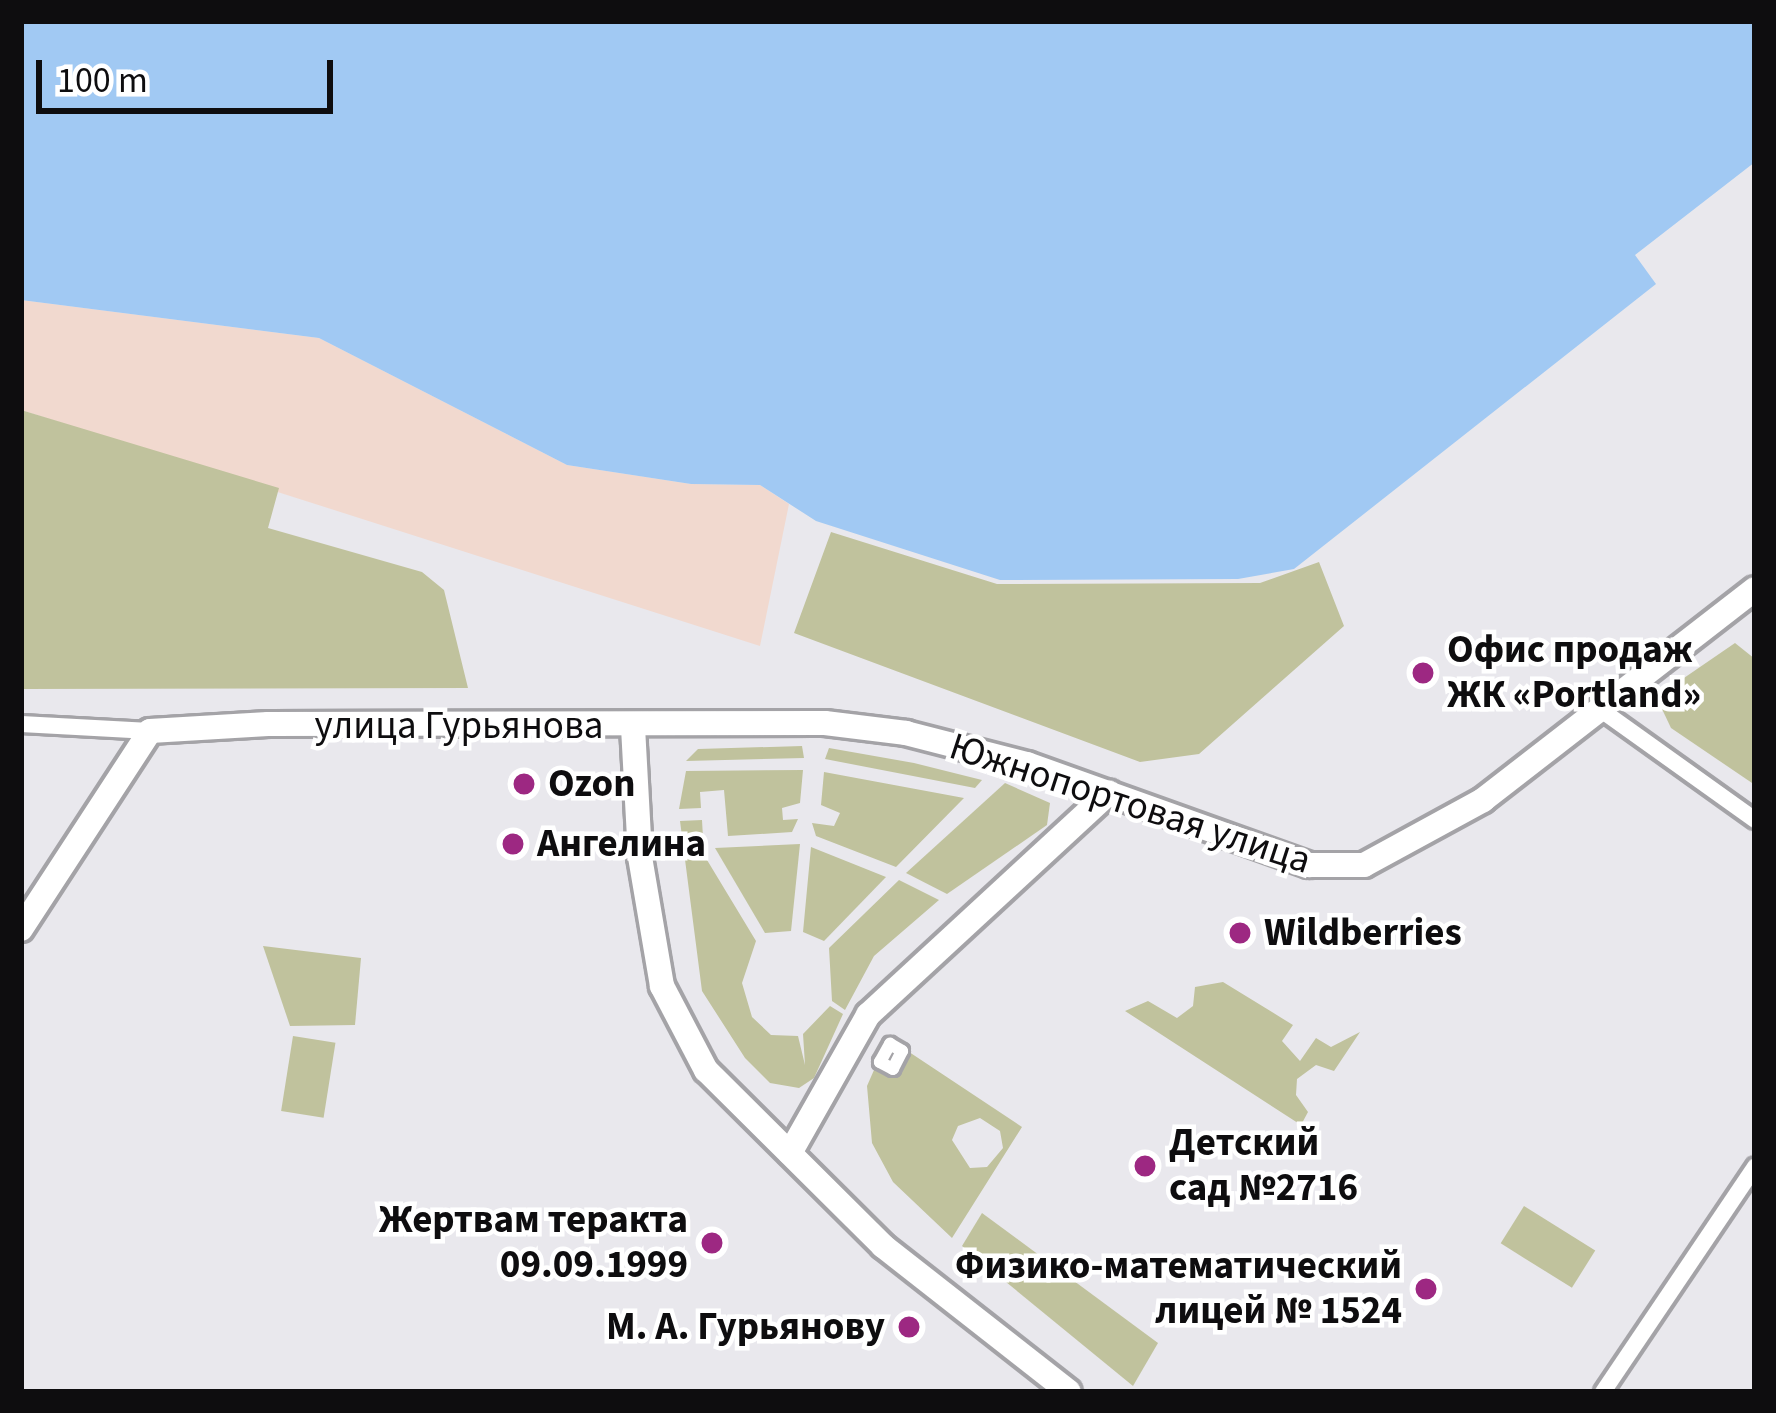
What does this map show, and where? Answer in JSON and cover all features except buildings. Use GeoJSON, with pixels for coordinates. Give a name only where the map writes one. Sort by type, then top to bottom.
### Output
{"type":"FeatureCollection","features":[{"type":"Feature","properties":{"kind":"main road","name":"Южнопортовая улица"},"geometry":{"type":"LineString","coordinates":[[633,727],[825,723],[906,733],[1109,793],[1253,849],[1339,870],[1408,848],[1601,710],[1755,590]]}},
{"type":"Feature","properties":{"kind":"main road","name":"улица Гурьянова"},"geometry":{"type":"LineString","coordinates":[[150,731],[633,727],[640,856],[662,986],[706,1070],[883,1246],[1069,1392]]}},
{"type":"Feature","properties":{"kind":"main road"},"geometry":{"type":"LineString","coordinates":[[21,929],[150,731]]}},
{"type":"Feature","properties":{"kind":"main road"},"geometry":{"type":"LineString","coordinates":[[790,1154],[868,1015],[1109,793]]}},
{"type":"Feature","properties":{"kind":"street"},"geometry":{"type":"LineString","coordinates":[[1601,710],[1755,820]]}},
{"type":"Feature","properties":{"kind":"street","name":"улица Гурьянова"},"geometry":{"type":"LineString","coordinates":[[21,724],[150,731]]}},
{"type":"Feature","properties":{"kind":"street"},"geometry":{"type":"LineString","coordinates":[[1603,1392],[1755,1167]]}},
{"type":"Feature","properties":{"kind":"shaded area"},"geometry":{"type":"Polygon","coordinates":[[[21,300],[319,338],[567,465],[691,484],[760,485],[789,504],[760,646],[21,410],[21,300]]]}},
{"type":"Feature","properties":{"kind":"green space"},"geometry":{"type":"Polygon","coordinates":[[[21,410],[279,488],[268,528],[422,572],[444,590],[468,688],[21,689],[21,410]]]}},
{"type":"Feature","properties":{"kind":"green space"},"geometry":{"type":"Polygon","coordinates":[[[831,532],[997,584],[1260,583],[1319,562],[1344,626],[1199,754],[1140,762],[794,633],[831,532]]]}},
{"type":"Feature","properties":{"kind":"green space"},"geometry":{"type":"Polygon","coordinates":[[[1735,643],[1755,659],[1755,785],[1671,728],[1662,709],[1665,691],[1735,643]]]}},
{"type":"Feature","properties":{"kind":"green space"},"geometry":{"type":"Polygon","coordinates":[[[802,746],[804,758],[686,761],[698,749],[802,746]]]}},
{"type":"Feature","properties":{"kind":"green space"},"geometry":{"type":"Polygon","coordinates":[[[829,748],[982,780],[975,788],[825,759],[829,748]]]}},
{"type":"Feature","properties":{"kind":"green space"},"geometry":{"type":"Polygon","coordinates":[[[803,770],[800,803],[782,808],[783,820],[798,819],[792,832],[728,836],[724,790],[700,792],[701,808],[679,809],[686,771],[803,770]]]}},
{"type":"Feature","properties":{"kind":"green space"},"geometry":{"type":"Polygon","coordinates":[[[824,772],[964,798],[896,867],[816,836],[812,823],[834,826],[840,813],[821,805],[824,772]]]}},
{"type":"Feature","properties":{"kind":"green space"},"geometry":{"type":"Polygon","coordinates":[[[1005,783],[1050,803],[1047,825],[947,894],[906,873],[1005,783]]]}},
{"type":"Feature","properties":{"kind":"green space"},"geometry":{"type":"Polygon","coordinates":[[[702,820],[704,855],[756,941],[742,983],[752,1017],[771,1035],[798,1036],[805,1065],[803,1034],[830,1006],[843,1014],[814,1078],[799,1088],[770,1083],[745,1058],[702,991],[680,821],[702,820]]]}},
{"type":"Feature","properties":{"kind":"green space"},"geometry":{"type":"Polygon","coordinates":[[[800,844],[791,931],[765,933],[715,848],[800,844]]]}},
{"type":"Feature","properties":{"kind":"green space"},"geometry":{"type":"Polygon","coordinates":[[[811,847],[886,877],[824,941],[803,932],[811,847]]]}},
{"type":"Feature","properties":{"kind":"green space"},"geometry":{"type":"Polygon","coordinates":[[[899,880],[939,900],[874,956],[845,1010],[832,1001],[829,948],[899,880]]]}},
{"type":"Feature","properties":{"kind":"green space"},"geometry":{"type":"Polygon","coordinates":[[[263,946],[361,958],[355,1025],[290,1026],[263,946]]]}},
{"type":"Feature","properties":{"kind":"green space"},"geometry":{"type":"Polygon","coordinates":[[[1223,982],[1293,1025],[1282,1041],[1300,1061],[1316,1038],[1331,1047],[1360,1032],[1334,1071],[1316,1065],[1297,1079],[1296,1095],[1308,1112],[1301,1125],[1125,1011],[1148,1001],[1177,1018],[1193,1006],[1195,987],[1223,982]]]}},
{"type":"Feature","properties":{"kind":"green space"},"geometry":{"type":"Polygon","coordinates":[[[293,1036],[335,1043],[324,1118],[281,1111],[293,1036]]]}},
{"type":"Feature","properties":{"kind":"green space"},"geometry":{"type":"Polygon","coordinates":[[[888,1038],[1022,1127],[952,1238],[893,1182],[872,1143],[867,1086],[888,1038]],[[980,1118],[958,1126],[952,1140],[970,1168],[987,1167],[1003,1148],[1000,1131],[980,1118]]]}},
{"type":"Feature","properties":{"kind":"green space"},"geometry":{"type":"Polygon","coordinates":[[[1524,1206],[1595,1251],[1572,1288],[1501,1243],[1524,1206]]]}},
{"type":"Feature","properties":{"kind":"green space"},"geometry":{"type":"Polygon","coordinates":[[[982,1213],[1158,1343],[1133,1386],[962,1246],[982,1213]]]}},
{"type":"Feature","properties":{"kind":"water"},"geometry":{"type":"Polygon","coordinates":[[[21,21],[1755,21],[1755,162],[1635,255],[1656,284],[1294,569],[1238,579],[1000,580],[816,521],[760,485],[691,484],[567,465],[319,338],[21,300],[21,21]]]}},
{"type":"Feature","properties":{"kind":"place","name":"Офис продаж ЖК «Portland»"},"geometry":{"type":"Point","coordinates":[1423,673]}},
{"type":"Feature","properties":{"kind":"place","name":"Ozon"},"geometry":{"type":"Point","coordinates":[524,784]}},
{"type":"Feature","properties":{"kind":"place","name":"Ангелина"},"geometry":{"type":"Point","coordinates":[513,844]}},
{"type":"Feature","properties":{"kind":"place","name":"Wildberries"},"geometry":{"type":"Point","coordinates":[1240,933]}},
{"type":"Feature","properties":{"kind":"place","name":"Детский сад №2716"},"geometry":{"type":"Point","coordinates":[1145,1166]}},
{"type":"Feature","properties":{"kind":"place","name":"Жертвам теракта 09.09.1999"},"geometry":{"type":"Point","coordinates":[712,1243]}},
{"type":"Feature","properties":{"kind":"place","name":"Физико-математический лицей № 1524"},"geometry":{"type":"Point","coordinates":[1426,1289]}},
{"type":"Feature","properties":{"kind":"place","name":"М. А. Гурьянову"},"geometry":{"type":"Point","coordinates":[909,1327]}}]}
